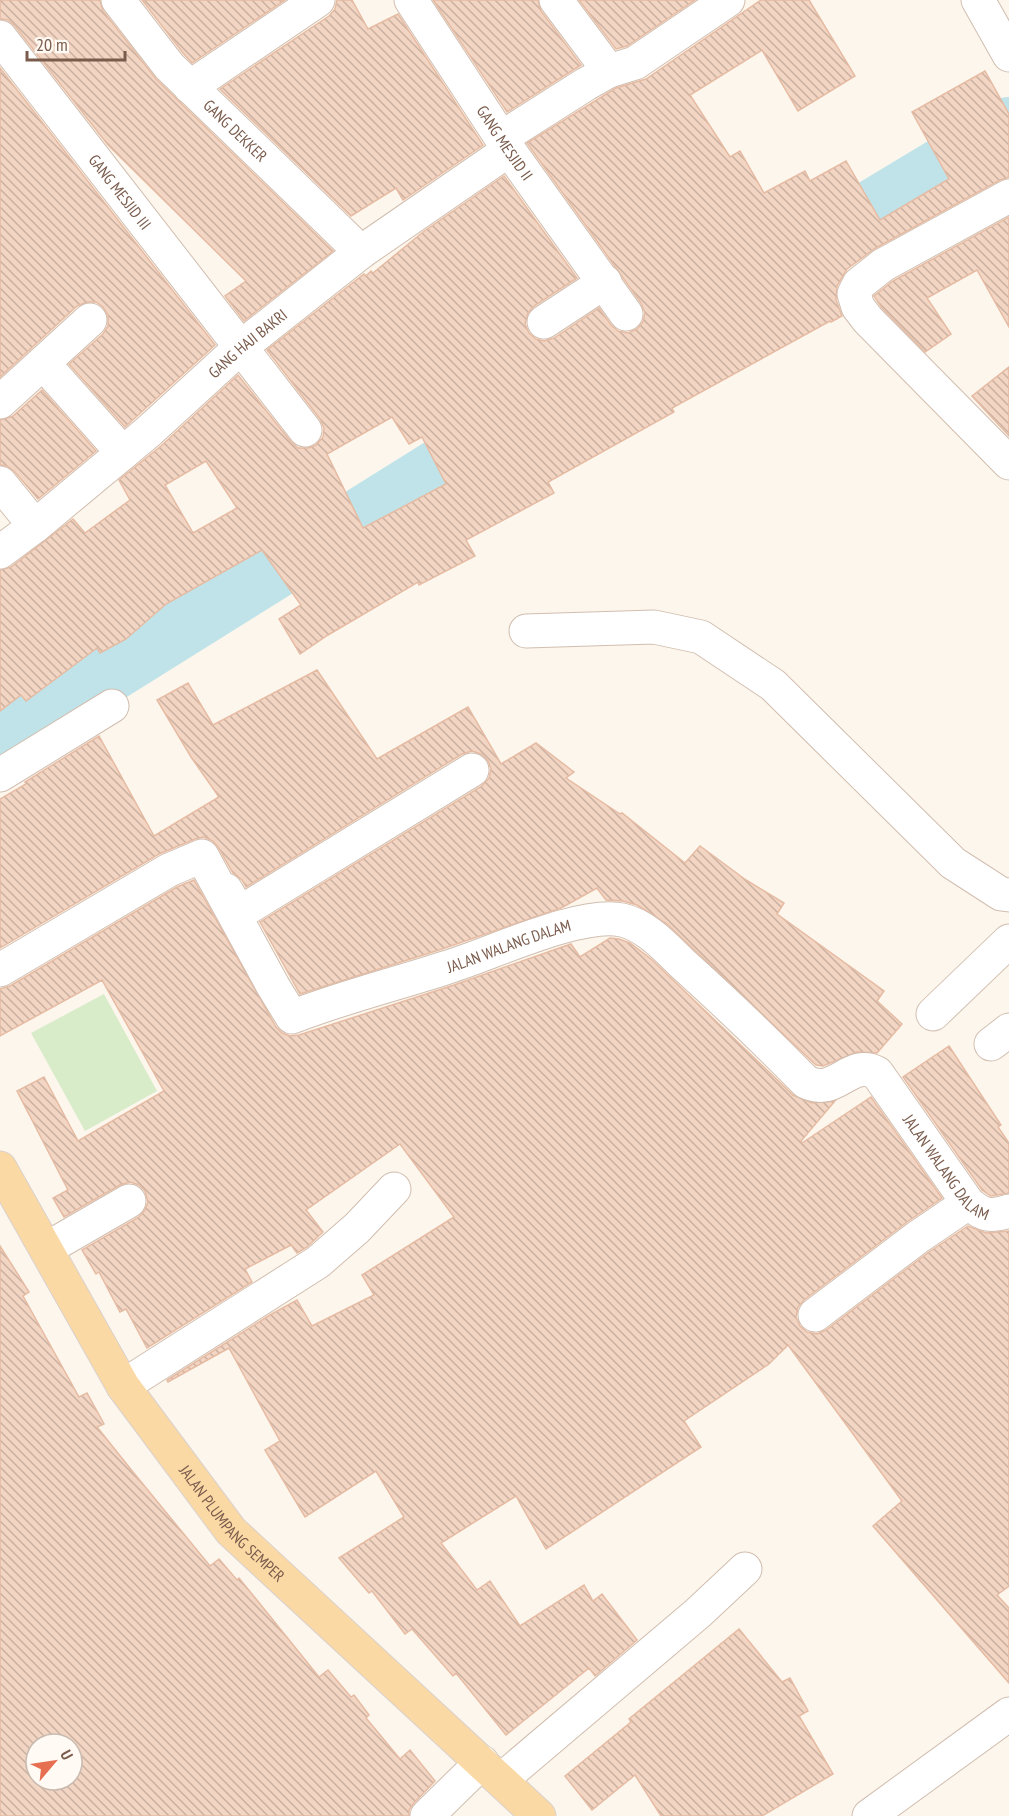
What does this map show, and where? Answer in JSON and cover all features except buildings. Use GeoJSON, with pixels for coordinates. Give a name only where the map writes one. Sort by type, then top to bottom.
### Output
{"type":"FeatureCollection","features":[{"type":"Feature","properties":{"kind":"main road","name":"JALAN PLUMPANG SEMPER"},"geometry":{"type":"LineString","coordinates":[[0,1168],[123,1386],[231,1531],[539,1816]]}},
{"type":"Feature","properties":{"kind":"street","name":"GANG DEKKER"},"geometry":{"type":"LineString","coordinates":[[117,0],[169,66],[362,252]]}},
{"type":"Feature","properties":{"kind":"street"},"geometry":{"type":"LineString","coordinates":[[190,87],[318,0]]}},
{"type":"Feature","properties":{"kind":"street","name":"GANG MESJID II"},"geometry":{"type":"LineString","coordinates":[[411,0],[505,144],[626,314]]}},
{"type":"Feature","properties":{"kind":"street"},"geometry":{"type":"LineString","coordinates":[[556,0],[609,71]]}},
{"type":"Feature","properties":{"kind":"street","name":"GANG HAJI BAKRI"},"geometry":{"type":"LineString","coordinates":[[0,552],[35,526],[148,432],[241,347],[362,252],[505,144],[609,71],[635,63],[728,0]]}},
{"type":"Feature","properties":{"kind":"street"},"geometry":{"type":"LineString","coordinates":[[978,0],[1009,55]]}},
{"type":"Feature","properties":{"kind":"street","name":"GANG MESJID III"},"geometry":{"type":"LineString","coordinates":[[0,37],[304,430]]}},
{"type":"Feature","properties":{"kind":"street"},"geometry":{"type":"LineString","coordinates":[[1009,196],[883,265],[859,284],[854,294],[858,307],[868,320],[1009,463]]}},
{"type":"Feature","properties":{"kind":"street"},"geometry":{"type":"LineString","coordinates":[[544,322],[605,282]]}},
{"type":"Feature","properties":{"kind":"street"},"geometry":{"type":"LineString","coordinates":[[0,402],[90,320]]}},
{"type":"Feature","properties":{"kind":"street"},"geometry":{"type":"LineString","coordinates":[[43,363],[123,453]]}},
{"type":"Feature","properties":{"kind":"street"},"geometry":{"type":"LineString","coordinates":[[0,483],[35,526]]}},
{"type":"Feature","properties":{"kind":"street"},"geometry":{"type":"LineString","coordinates":[[526,631],[654,627],[701,637],[773,686],[953,863],[1001,894],[1009,895]]}},
{"type":"Feature","properties":{"kind":"street"},"geometry":{"type":"LineString","coordinates":[[0,776],[112,706]]}},
{"type":"Feature","properties":{"kind":"street"},"geometry":{"type":"LineString","coordinates":[[0,970],[169,870],[202,856],[210,858],[239,914],[472,771]]}},
{"type":"Feature","properties":{"kind":"street","name":"JALAN WALANG DALAM"},"geometry":{"type":"LineString","coordinates":[[202,856],[292,1017],[335,1000],[448,967],[573,923],[604,918],[624,920],[647,932],[748,1022],[806,1082],[814,1086],[827,1086],[859,1069],[869,1068],[877,1072],[968,1203],[979,1212],[993,1216],[1009,1211]]}},
{"type":"Feature","properties":{"kind":"street"},"geometry":{"type":"LineString","coordinates":[[933,1014],[1009,941]]}},
{"type":"Feature","properties":{"kind":"street"},"geometry":{"type":"LineString","coordinates":[[123,1386],[318,1262],[357,1228],[394,1189]]}},
{"type":"Feature","properties":{"kind":"street"},"geometry":{"type":"LineString","coordinates":[[46,1249],[129,1200]]}},
{"type":"Feature","properties":{"kind":"street"},"geometry":{"type":"LineString","coordinates":[[815,1315],[918,1237],[968,1203]]}},
{"type":"Feature","properties":{"kind":"street"},"geometry":{"type":"LineString","coordinates":[[427,1816],[492,1771],[698,1613],[745,1569]]}},
{"type":"Feature","properties":{"kind":"street"},"geometry":{"type":"LineString","coordinates":[[869,1816],[1009,1714]]}},
{"type":"Feature","properties":{"kind":"green space"},"geometry":{"type":"Polygon","coordinates":[[[104,994],[157,1091],[85,1131],[31,1033],[104,994]]]}},
{"type":"Feature","properties":{"kind":"waterway"},"geometry":{"type":"LineString","coordinates":[[805,249],[1009,126]]}},
{"type":"Feature","properties":{"kind":"waterway"},"geometry":{"type":"LineString","coordinates":[[0,742],[507,425]]}}]}
